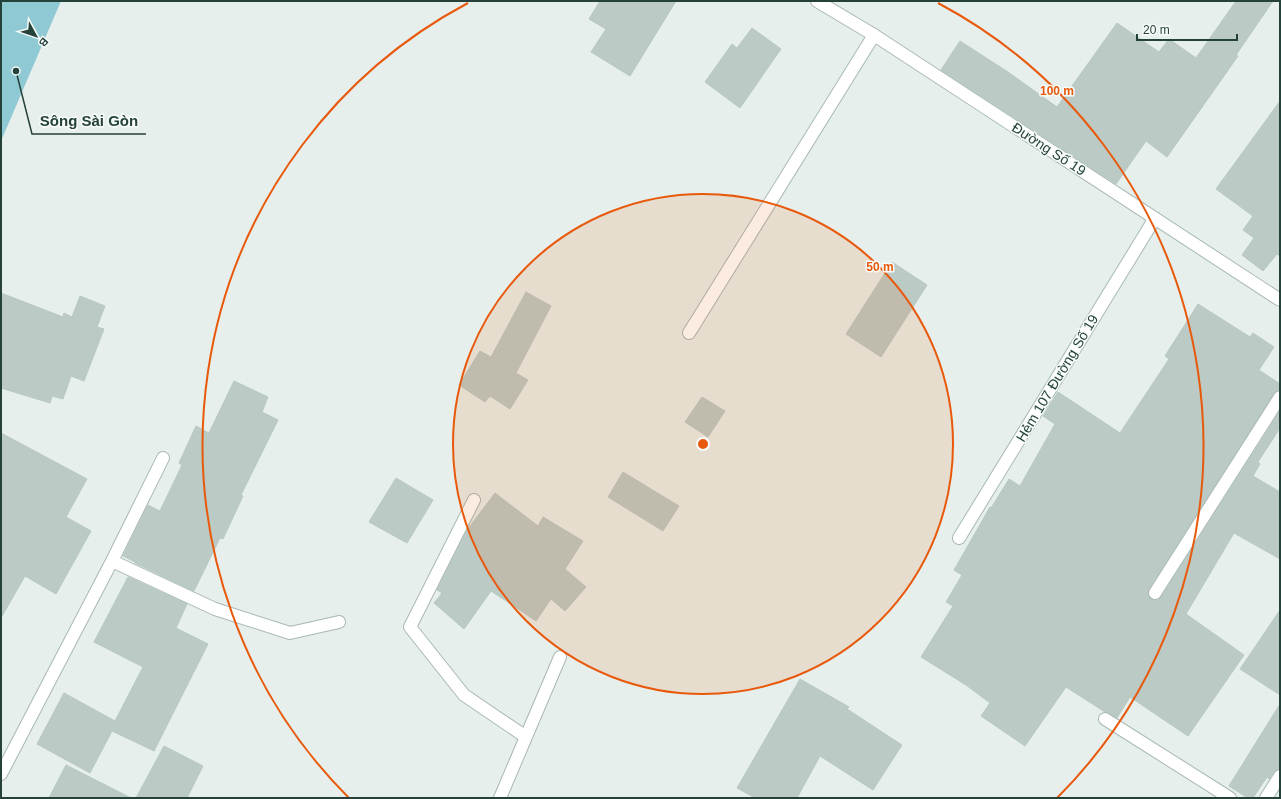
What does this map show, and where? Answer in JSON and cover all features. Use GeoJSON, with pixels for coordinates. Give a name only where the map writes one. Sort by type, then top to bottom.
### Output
{"type":"FeatureCollection","features":[{"type":"Feature","properties":{"kind":"street","name":"Đường Số 19"},"geometry":{"type":"LineString","coordinates":[[817,1],[874,35],[1155,218],[1278,295]]}},
{"type":"Feature","properties":{"kind":"street"},"geometry":{"type":"LineString","coordinates":[[689,333],[874,35]]}},
{"type":"Feature","properties":{"kind":"street","name":"Hẻm 107 Đường Số 19"},"geometry":{"type":"LineString","coordinates":[[959,538],[1155,218]]}},
{"type":"Feature","properties":{"kind":"street"},"geometry":{"type":"LineString","coordinates":[[1156,593],[1280,397]]}},
{"type":"Feature","properties":{"kind":"street"},"geometry":{"type":"LineString","coordinates":[[1,774],[112,561],[163,458]]}},
{"type":"Feature","properties":{"kind":"street"},"geometry":{"type":"LineString","coordinates":[[474,500],[410,627],[464,695],[526,737]]}},
{"type":"Feature","properties":{"kind":"street"},"geometry":{"type":"LineString","coordinates":[[112,561],[215,609],[290,633],[339,622]]}},
{"type":"Feature","properties":{"kind":"street"},"geometry":{"type":"LineString","coordinates":[[500,798],[560,657]]}},
{"type":"Feature","properties":{"kind":"street"},"geometry":{"type":"LineString","coordinates":[[1105,719],[1230,798]]}},
{"type":"Feature","properties":{"kind":"street"},"geometry":{"type":"LineString","coordinates":[[1266,798],[1280,776]]}},
{"type":"Feature","properties":{"kind":"water"},"geometry":{"type":"Polygon","coordinates":[[[1,1],[61,1],[1,141],[1,1]]]}},
{"type":"Feature","properties":{"kind":"building"},"geometry":{"type":"Polygon","coordinates":[[[600,1],[676,1],[630,76],[591,52],[606,29],[589,19],[600,1]]]}},
{"type":"Feature","properties":{"kind":"building"},"geometry":{"type":"Polygon","coordinates":[[[1236,1],[1273,1],[1236,55],[1238,56],[1167,157],[1146,141],[1116,184],[941,70],[960,41],[1008,72],[1057,107],[1117,23],[1159,52],[1169,39],[1196,58],[1236,1]]]}},
{"type":"Feature","properties":{"kind":"building"},"geometry":{"type":"Polygon","coordinates":[[[752,28],[781,49],[740,108],[705,82],[732,44],[737,48],[752,28]]]}},
{"type":"Feature","properties":{"kind":"building"},"geometry":{"type":"Polygon","coordinates":[[[1280,101],[1280,256],[1277,254],[1263,271],[1242,255],[1254,238],[1243,230],[1253,216],[1216,189],[1280,101]]]}},
{"type":"Feature","properties":{"kind":"building"},"geometry":{"type":"Polygon","coordinates":[[[892,262],[927,285],[881,357],[846,334],[892,262]]]}},
{"type":"Feature","properties":{"kind":"building"},"geometry":{"type":"Polygon","coordinates":[[[526,292],[551,306],[516,373],[528,380],[510,409],[490,396],[485,402],[459,385],[480,351],[491,357],[526,292]]]}},
{"type":"Feature","properties":{"kind":"building"},"geometry":{"type":"Polygon","coordinates":[[[1,293],[63,317],[64,313],[72,317],[80,296],[105,306],[97,327],[104,329],[84,381],[71,376],[63,399],[52,396],[50,403],[1,388],[1,293]]]}},
{"type":"Feature","properties":{"kind":"building"},"geometry":{"type":"Polygon","coordinates":[[[1198,304],[1250,337],[1253,333],[1274,347],[1259,370],[1280,384],[1280,390],[1274,393],[1149,589],[1148,593],[1149,597],[1154,600],[1158,600],[1161,597],[1280,411],[1280,428],[1258,462],[1260,464],[1253,476],[1280,492],[1280,559],[1234,533],[1186,614],[1244,655],[1188,736],[1130,697],[1117,718],[1066,687],[1025,746],[981,716],[990,703],[966,685],[921,657],[953,606],[946,602],[962,575],[954,570],[990,507],[991,508],[1009,479],[1020,486],[1055,424],[1043,416],[1058,392],[1120,433],[1169,359],[1165,356],[1198,304]]]}},
{"type":"Feature","properties":{"kind":"building"},"geometry":{"type":"Polygon","coordinates":[[[234,381],[268,397],[262,412],[278,420],[241,495],[243,496],[223,539],[220,538],[194,591],[123,556],[148,505],[160,511],[182,465],[179,463],[196,426],[209,433],[234,381]]]}},
{"type":"Feature","properties":{"kind":"building"},"geometry":{"type":"Polygon","coordinates":[[[702,397],[725,411],[708,437],[685,422],[702,397]]]}},
{"type":"Feature","properties":{"kind":"building"},"geometry":{"type":"Polygon","coordinates":[[[1,433],[87,479],[66,517],[91,531],[56,594],[25,576],[1,618],[1,433]]]}},
{"type":"Feature","properties":{"kind":"building"},"geometry":{"type":"Polygon","coordinates":[[[623,472],[679,506],[663,531],[608,497],[623,472]]]}},
{"type":"Feature","properties":{"kind":"building"},"geometry":{"type":"Polygon","coordinates":[[[396,478],[433,500],[407,543],[369,522],[396,478]]]}},
{"type":"Feature","properties":{"kind":"building"},"geometry":{"type":"Polygon","coordinates":[[[495,493],[538,526],[543,517],[583,541],[565,569],[586,587],[565,611],[551,599],[536,621],[491,591],[464,629],[434,603],[442,593],[437,590],[467,530],[495,493]]]}},
{"type":"Feature","properties":{"kind":"building"},"geometry":{"type":"Polygon","coordinates":[[[128,577],[187,604],[176,628],[208,644],[154,751],[112,731],[90,773],[37,744],[64,693],[115,721],[143,667],[94,642],[128,577]]]}},
{"type":"Feature","properties":{"kind":"building"},"geometry":{"type":"Polygon","coordinates":[[[1280,610],[1280,695],[1240,669],[1280,610]]]}},
{"type":"Feature","properties":{"kind":"building"},"geometry":{"type":"Polygon","coordinates":[[[800,679],[849,707],[847,709],[902,745],[873,790],[820,756],[797,798],[755,798],[737,788],[800,679]]]}},
{"type":"Feature","properties":{"kind":"building"},"geometry":{"type":"Polygon","coordinates":[[[1280,704],[1280,769],[1274,772],[1269,779],[1267,777],[1253,798],[1248,798],[1229,786],[1280,704]]]}},
{"type":"Feature","properties":{"kind":"building"},"geometry":{"type":"Polygon","coordinates":[[[164,746],[203,766],[187,798],[136,798],[164,746]]]}},
{"type":"Feature","properties":{"kind":"building"},"geometry":{"type":"Polygon","coordinates":[[[66,765],[131,798],[49,798],[66,765]]]}},
{"type":"Feature","properties":{"kind":"place","name":"Sông Sài Gòn"},"geometry":{"type":"Point","coordinates":[16,71]}}]}
